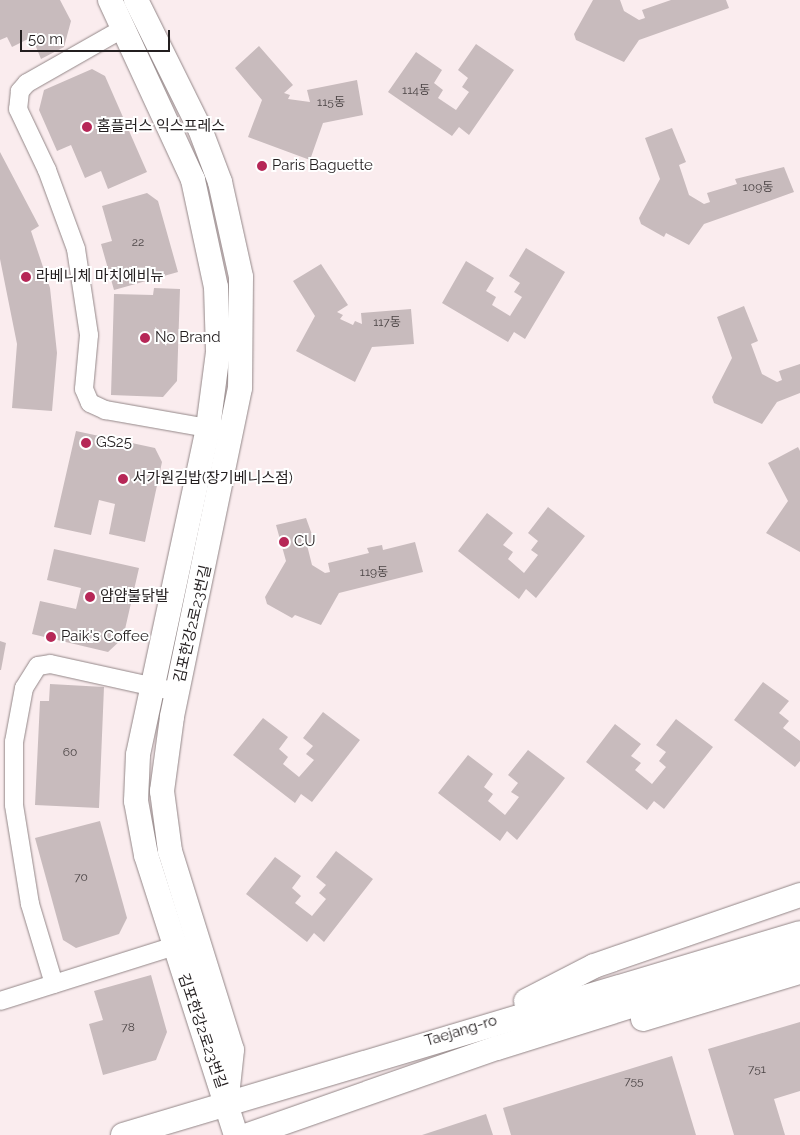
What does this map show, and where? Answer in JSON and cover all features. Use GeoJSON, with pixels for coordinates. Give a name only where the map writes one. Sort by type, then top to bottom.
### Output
{"type":"FeatureCollection","features":[{"type":"Feature","properties":{"kind":"street","name":"김포한강2로23번길"},"geometry":{"type":"LineString","coordinates":[[110,0],[174,131],[202,212],[218,319],[208,428],[151,686],[138,755],[136,801],[146,855],[174,946],[227,1103]]}},
{"type":"Feature","properties":{"kind":"street","name":"김포한강2로23번길"},"geometry":{"type":"LineString","coordinates":[[136,0],[200,129],[230,219],[243,312],[240,388],[163,762],[163,821],[232,1050],[227,1103]]}},
{"type":"Feature","properties":{"kind":"street"},"geometry":{"type":"LineString","coordinates":[[124,28],[27,83],[20,91],[18,109],[47,170],[76,248],[89,335],[84,389],[90,403],[104,410],[232,432]]}},
{"type":"Feature","properties":{"kind":"street"},"geometry":{"type":"LineString","coordinates":[[54,984],[30,904],[14,805],[14,742],[24,688],[38,666],[50,664],[177,692]]}},
{"type":"Feature","properties":{"kind":"street"},"geometry":{"type":"LineString","coordinates":[[483,1024],[594,966],[800,895]]}},
{"type":"Feature","properties":{"kind":"street","name":"Taejang-ro"},"geometry":{"type":"LineString","coordinates":[[123,1135],[483,1024],[800,933]]}},
{"type":"Feature","properties":{"kind":"street"},"geometry":{"type":"LineString","coordinates":[[0,1001],[174,946]]}},
{"type":"Feature","properties":{"kind":"street","name":"Taejang-ro"},"geometry":{"type":"LineString","coordinates":[[248,1135],[497,1048],[800,952]]}},
{"type":"Feature","properties":{"kind":"street"},"geometry":{"type":"LineString","coordinates":[[497,1048],[607,1030],[800,972]]}},
{"type":"Feature","properties":{"kind":"street"},"geometry":{"type":"LineString","coordinates":[[227,1103],[236,1135]]}},
{"type":"Feature","properties":{"kind":"building"},"geometry":{"type":"Polygon","coordinates":[[[0,0],[60,0],[71,21],[64,47],[41,59],[32,37],[12,47],[7,37],[0,40],[0,0]]]}},
{"type":"Feature","properties":{"kind":"building"},"geometry":{"type":"Polygon","coordinates":[[[593,0],[620,0],[624,11],[639,20],[645,18],[642,10],[671,0],[726,0],[729,8],[639,40],[624,62],[576,40],[574,34],[593,0]]]}},
{"type":"Feature","properties":{"kind":"building"},"geometry":{"type":"Polygon","coordinates":[[[476,44],[514,70],[469,135],[459,127],[452,136],[388,92],[416,52],[442,70],[434,83],[443,90],[438,98],[456,110],[469,92],[462,87],[468,78],[458,70],[476,44]]]}},
{"type":"Feature","properties":{"kind":"building"},"geometry":{"type":"Polygon","coordinates":[[[259,46],[293,85],[284,93],[290,95],[288,99],[310,102],[307,90],[357,80],[363,115],[323,123],[310,160],[248,137],[262,100],[235,68],[259,46]]]}},
{"type":"Feature","properties":{"kind":"building","name":"홈플러스 익스프레스"},"geometry":{"type":"Polygon","coordinates":[[[92,69],[105,76],[147,172],[108,189],[101,171],[85,178],[71,145],[57,151],[39,110],[44,90],[92,69]]]}},
{"type":"Feature","properties":{"kind":"building"},"geometry":{"type":"Polygon","coordinates":[[[672,128],[686,162],[679,165],[689,195],[704,204],[710,202],[707,193],[737,184],[735,179],[784,167],[794,192],[704,224],[689,245],[666,233],[664,237],[641,224],[639,218],[660,179],[645,138],[672,128]]]}},
{"type":"Feature","properties":{"kind":"building","name":"라베니체 마치에비뉴"},"geometry":{"type":"Polygon","coordinates":[[[0,152],[39,226],[31,231],[50,288],[57,353],[52,411],[12,408],[17,344],[0,259],[0,152]]]}},
{"type":"Feature","properties":{"kind":"building"},"geometry":{"type":"Polygon","coordinates":[[[147,193],[158,201],[178,272],[114,290],[101,244],[112,241],[102,206],[147,193]]]}},
{"type":"Feature","properties":{"kind":"building"},"geometry":{"type":"Polygon","coordinates":[[[526,248],[565,272],[525,339],[514,332],[508,342],[442,303],[466,261],[494,278],[486,291],[496,297],[492,305],[510,316],[522,297],[514,292],[520,283],[509,276],[526,248]]]}},
{"type":"Feature","properties":{"kind":"building"},"geometry":{"type":"Polygon","coordinates":[[[321,264],[348,305],[337,312],[343,315],[340,319],[353,325],[355,321],[362,324],[361,313],[411,309],[414,344],[372,347],[355,382],[296,351],[315,316],[293,281],[321,264]]]}},
{"type":"Feature","properties":{"kind":"building","name":"No Brand"},"geometry":{"type":"Polygon","coordinates":[[[154,288],[180,289],[177,381],[163,397],[111,395],[114,294],[153,295],[154,288]]]}},
{"type":"Feature","properties":{"kind":"building"},"geometry":{"type":"Polygon","coordinates":[[[744,306],[758,341],[751,344],[762,374],[777,382],[782,380],[779,371],[800,364],[800,393],[777,402],[762,424],[714,403],[712,397],[732,358],[717,317],[744,306]]]}},
{"type":"Feature","properties":{"kind":"building"},"geometry":{"type":"Polygon","coordinates":[[[76,431],[155,448],[162,462],[145,542],[109,534],[115,504],[99,500],[91,535],[54,527],[76,431]]]}},
{"type":"Feature","properties":{"kind":"building"},"geometry":{"type":"Polygon","coordinates":[[[798,447],[800,451],[800,552],[766,533],[788,501],[768,463],[798,447]]]}},
{"type":"Feature","properties":{"kind":"building"},"geometry":{"type":"Polygon","coordinates":[[[548,507],[585,536],[536,598],[526,589],[519,599],[458,551],[487,513],[513,533],[503,545],[513,552],[508,559],[524,573],[538,555],[531,550],[538,541],[528,533],[548,507]]]}},
{"type":"Feature","properties":{"kind":"building"},"geometry":{"type":"Polygon","coordinates":[[[306,518],[315,543],[307,545],[312,565],[325,573],[330,572],[328,563],[369,553],[367,548],[382,545],[383,550],[415,542],[423,572],[339,593],[321,625],[295,615],[292,618],[267,604],[265,597],[286,561],[276,525],[306,518]]]}},
{"type":"Feature","properties":{"kind":"building"},"geometry":{"type":"Polygon","coordinates":[[[54,549],[139,568],[123,638],[108,652],[32,634],[40,601],[76,609],[81,588],[47,580],[54,549]]]}},
{"type":"Feature","properties":{"kind":"building"},"geometry":{"type":"Polygon","coordinates":[[[0,641],[6,643],[1,670],[0,670],[0,641]]]}},
{"type":"Feature","properties":{"kind":"building"},"geometry":{"type":"Polygon","coordinates":[[[763,682],[789,701],[779,713],[789,721],[783,728],[800,741],[800,761],[795,767],[734,720],[763,682]]]}},
{"type":"Feature","properties":{"kind":"building"},"geometry":{"type":"Polygon","coordinates":[[[50,684],[104,687],[99,808],[35,805],[40,701],[49,701],[50,684]]]}},
{"type":"Feature","properties":{"kind":"building"},"geometry":{"type":"Polygon","coordinates":[[[323,712],[360,740],[312,802],[301,794],[295,803],[233,755],[263,718],[288,737],[279,749],[288,757],[283,764],[299,777],[314,760],[306,754],[313,746],[303,738],[323,712]]]}},
{"type":"Feature","properties":{"kind":"building"},"geometry":{"type":"Polygon","coordinates":[[[676,719],[713,747],[664,809],[654,801],[647,810],[586,762],[615,724],[641,744],[631,756],[641,763],[635,770],[652,784],[666,767],[659,761],[666,752],[656,745],[676,719]]]}},
{"type":"Feature","properties":{"kind":"building"},"geometry":{"type":"Polygon","coordinates":[[[528,750],[565,778],[517,840],[507,831],[500,841],[438,793],[468,755],[493,774],[484,787],[493,794],[488,801],[505,815],[519,797],[511,792],[518,783],[508,775],[528,750]]]}},
{"type":"Feature","properties":{"kind":"building"},"geometry":{"type":"Polygon","coordinates":[[[100,821],[127,918],[119,934],[76,948],[63,940],[35,838],[100,821]]]}},
{"type":"Feature","properties":{"kind":"building"},"geometry":{"type":"Polygon","coordinates":[[[336,851],[373,879],[324,942],[314,933],[307,942],[246,894],[275,857],[301,876],[292,888],[301,896],[295,903],[312,916],[326,899],[319,893],[326,885],[316,877],[336,851]]]}},
{"type":"Feature","properties":{"kind":"building"},"geometry":{"type":"Polygon","coordinates":[[[151,975],[167,1032],[156,1060],[103,1075],[89,1024],[103,1020],[94,991],[151,975]]]}},
{"type":"Feature","properties":{"kind":"building"},"geometry":{"type":"Polygon","coordinates":[[[800,1022],[800,1091],[774,1099],[785,1135],[734,1135],[708,1049],[800,1022]]]}},
{"type":"Feature","properties":{"kind":"building"},"geometry":{"type":"Polygon","coordinates":[[[672,1056],[696,1135],[511,1135],[503,1108],[672,1056]]]}},
{"type":"Feature","properties":{"kind":"building"},"geometry":{"type":"Polygon","coordinates":[[[486,1114],[493,1135],[422,1135],[486,1114]]]}},
{"type":"Feature","properties":{"kind":"place","name":"홈플러스 익스프레스"},"geometry":{"type":"Point","coordinates":[87,127]}},
{"type":"Feature","properties":{"kind":"place","name":"Paris Baguette"},"geometry":{"type":"Point","coordinates":[262,166]}},
{"type":"Feature","properties":{"kind":"place","name":"라베니체 마치에비뉴"},"geometry":{"type":"Point","coordinates":[26,277]}},
{"type":"Feature","properties":{"kind":"place","name":"No Brand"},"geometry":{"type":"Point","coordinates":[145,338]}},
{"type":"Feature","properties":{"kind":"place","name":"GS25"},"geometry":{"type":"Point","coordinates":[86,443]}},
{"type":"Feature","properties":{"kind":"place","name":"서가원김밥(장기베니스점)"},"geometry":{"type":"Point","coordinates":[123,479]}},
{"type":"Feature","properties":{"kind":"place","name":"CU"},"geometry":{"type":"Point","coordinates":[284,542]}},
{"type":"Feature","properties":{"kind":"place","name":"얌얌불닭발"},"geometry":{"type":"Point","coordinates":[90,597]}},
{"type":"Feature","properties":{"kind":"place","name":"Paik's Coffee"},"geometry":{"type":"Point","coordinates":[51,637]}}]}
